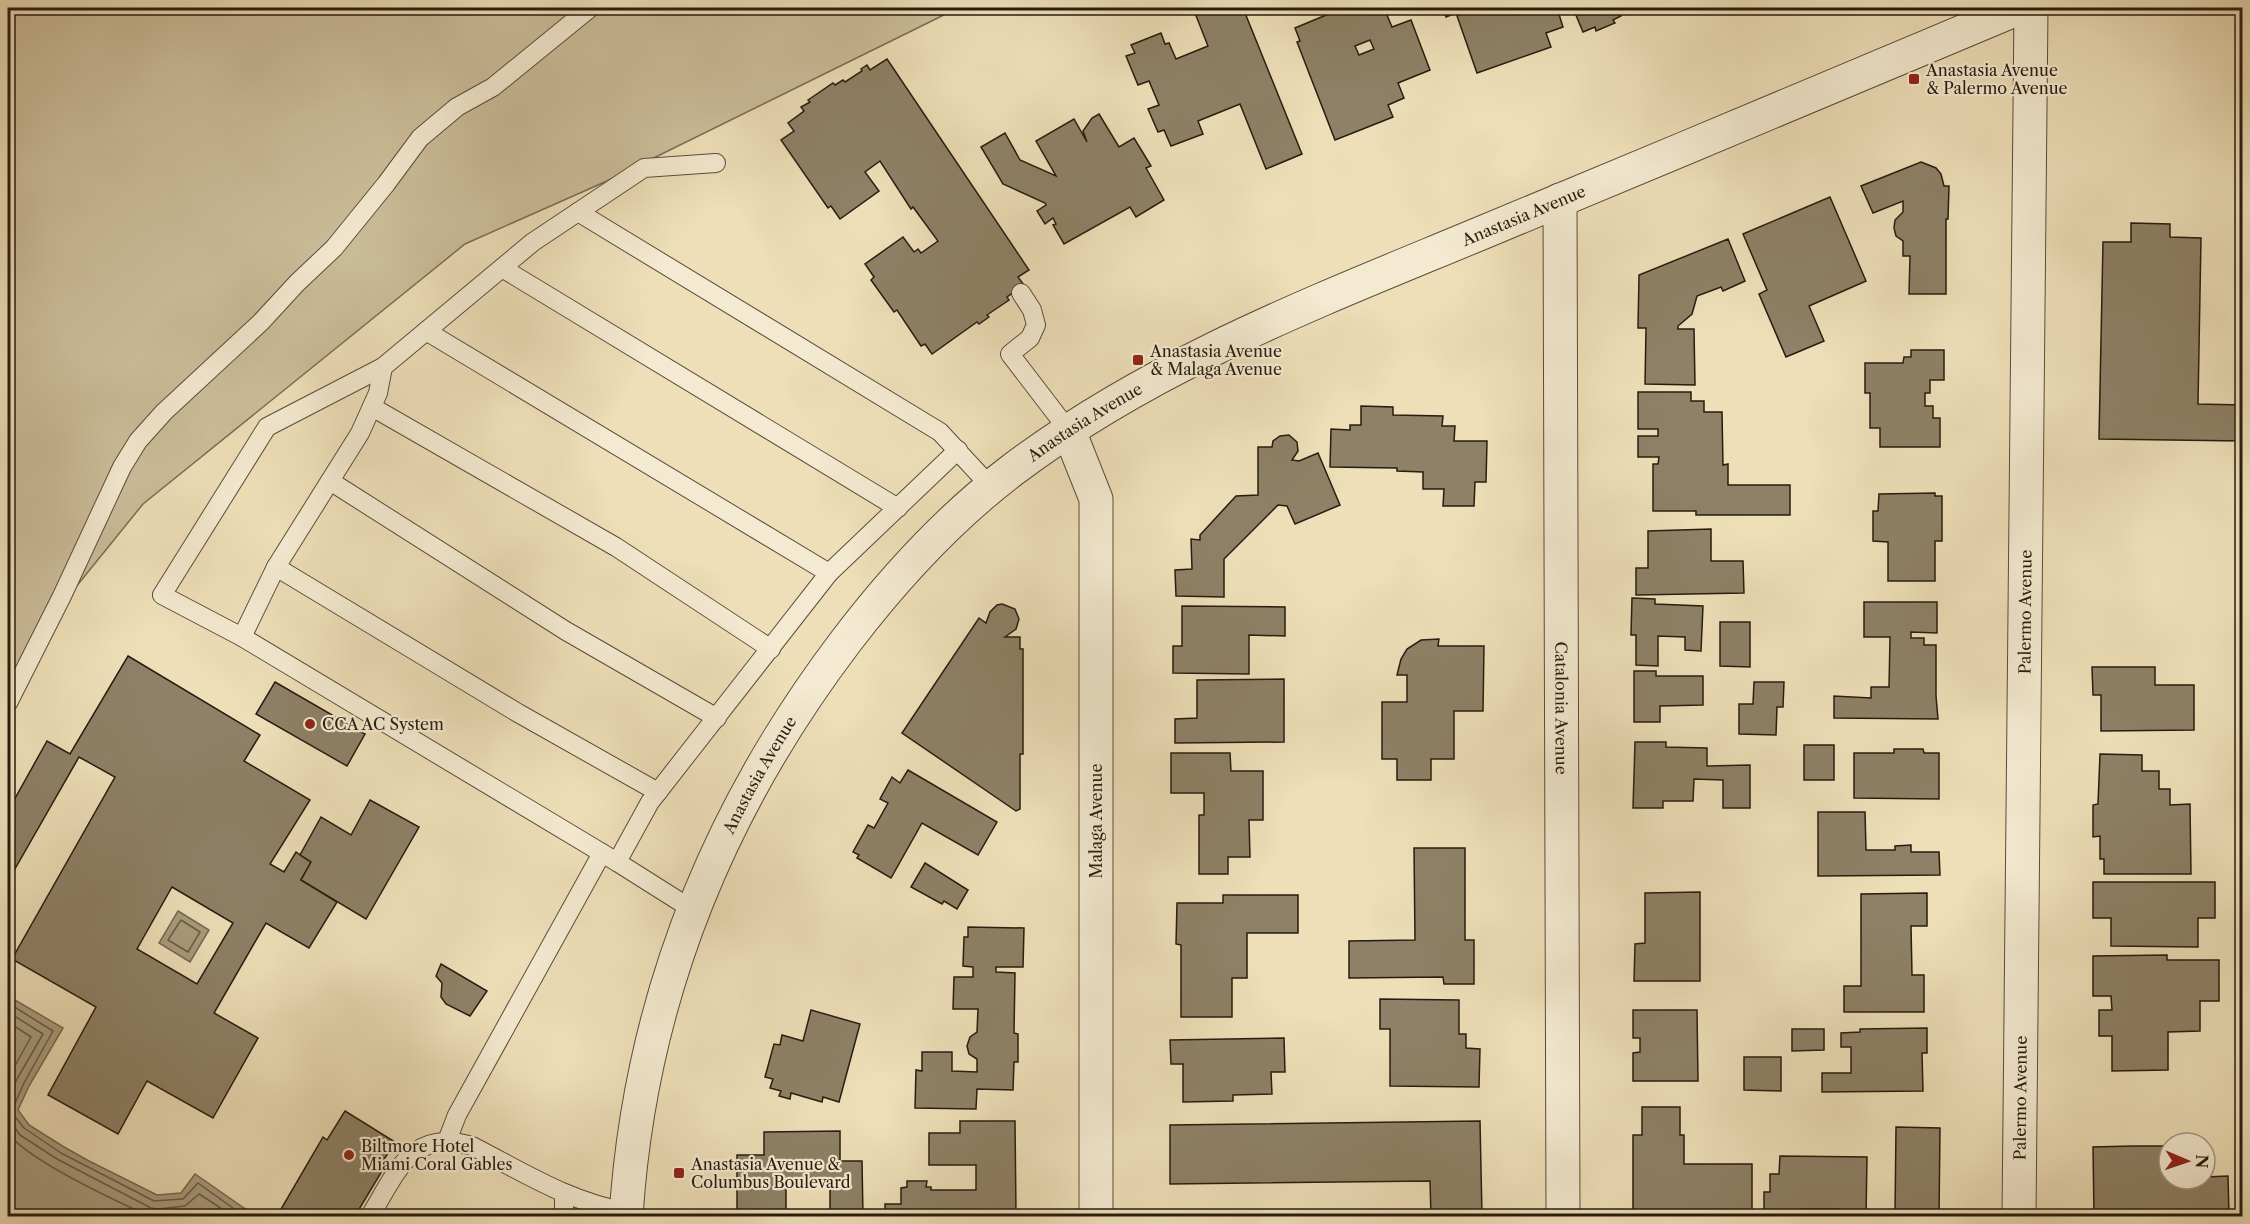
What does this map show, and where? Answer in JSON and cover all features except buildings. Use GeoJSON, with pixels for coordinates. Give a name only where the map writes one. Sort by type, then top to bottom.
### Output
{"type":"FeatureCollection","features":[{"type":"Feature","properties":{"kind":"street","name":"Anastasia Avenue"},"geometry":{"type":"LineString","coordinates":[[627,1214],[632,1149],[646,1071],[667,983],[693,910],[742,804],[781,732],[871,609],[915,558],[991,487],[1025,460],[1130,392],[1220,345],[1410,262],[2019,8]]}},
{"type":"Feature","properties":{"kind":"street","name":"Palermo Avenue"},"geometry":{"type":"LineString","coordinates":[[2019,1216],[2031,8]]}},
{"type":"Feature","properties":{"kind":"street","name":"Catalonia Avenue"},"geometry":{"type":"LineString","coordinates":[[1560,200],[1563,1216]]}},
{"type":"Feature","properties":{"kind":"street","name":"Malaga Avenue"},"geometry":{"type":"LineString","coordinates":[[1069,431],[1096,499],[1096,1216]]}},
{"type":"Feature","properties":{"kind":"lane"},"geometry":{"type":"LineString","coordinates":[[8,703],[62,596],[122,467],[138,441],[164,412],[261,322],[334,248],[420,138],[458,107],[493,87],[590,8]]}},
{"type":"Feature","properties":{"kind":"lane"},"geometry":{"type":"LineString","coordinates":[[693,910],[242,638],[162,595],[267,428],[383,367],[533,242],[644,168],[716,163]]}},
{"type":"Feature","properties":{"kind":"lane"},"geometry":{"type":"LineString","coordinates":[[578,212],[940,432],[991,487]]}},
{"type":"Feature","properties":{"kind":"lane"},"geometry":{"type":"LineString","coordinates":[[502,268],[898,508]]}},
{"type":"Feature","properties":{"kind":"lane"},"geometry":{"type":"LineString","coordinates":[[1021,293],[1032,310],[1036,325],[1030,338],[1010,354],[1069,431]]}},
{"type":"Feature","properties":{"kind":"lane"},"geometry":{"type":"LineString","coordinates":[[426,331],[829,573]]}},
{"type":"Feature","properties":{"kind":"lane"},"geometry":{"type":"LineString","coordinates":[[242,638],[276,567],[360,433],[378,393],[383,367]]}},
{"type":"Feature","properties":{"kind":"lane"},"geometry":{"type":"LineString","coordinates":[[372,407],[616,547],[771,649]]}},
{"type":"Feature","properties":{"kind":"lane"},"geometry":{"type":"LineString","coordinates":[[447,1141],[457,1115],[495,1046],[609,858],[650,802],[829,573],[958,450]]}},
{"type":"Feature","properties":{"kind":"lane"},"geometry":{"type":"LineString","coordinates":[[330,482],[566,631],[717,718]]}},
{"type":"Feature","properties":{"kind":"lane"},"geometry":{"type":"LineString","coordinates":[[276,567],[508,707],[658,792]]}},
{"type":"Feature","properties":{"kind":"lane"},"geometry":{"type":"LineString","coordinates":[[370,1216],[398,1170],[411,1155],[422,1146],[437,1141],[472,1146],[564,1195],[600,1208],[627,1214]]}},
{"type":"Feature","properties":{"kind":"lane"},"geometry":{"type":"LineString","coordinates":[[564,1195],[564,1216]]}},
{"type":"Feature","properties":{"kind":"shaded area"},"geometry":{"type":"Polygon","coordinates":[[[8,8],[958,8],[607,181],[465,244],[143,504],[37,635],[8,689],[8,8]]]}},
{"type":"Feature","properties":{"kind":"water"},"geometry":{"type":"Polygon","coordinates":[[[178,911],[209,930],[190,962],[159,943],[178,911]]]}},
{"type":"Feature","properties":{"kind":"water"},"geometry":{"type":"Polygon","coordinates":[[[8,996],[63,1028],[29,1086],[18,1110],[29,1125],[89,1161],[157,1195],[181,1193],[195,1174],[251,1213],[249,1216],[8,1216],[8,996]]]}},
{"type":"Feature","properties":{"kind":"place","name":"Anastasia Avenue & Palermo Avenue"},"geometry":{"type":"Point","coordinates":[1914,79]}},
{"type":"Feature","properties":{"kind":"place","name":"Anastasia Avenue & Malaga Avenue"},"geometry":{"type":"Point","coordinates":[1138,360]}},
{"type":"Feature","properties":{"kind":"place","name":"CCA AC System"},"geometry":{"type":"Point","coordinates":[310,724]}},
{"type":"Feature","properties":{"kind":"place","name":"Biltmore Hotel Miami Coral Gables"},"geometry":{"type":"Point","coordinates":[349,1155]}},
{"type":"Feature","properties":{"kind":"place","name":"Anastasia Avenue & Columbus Boulevard"},"geometry":{"type":"Point","coordinates":[679,1173]}}]}
